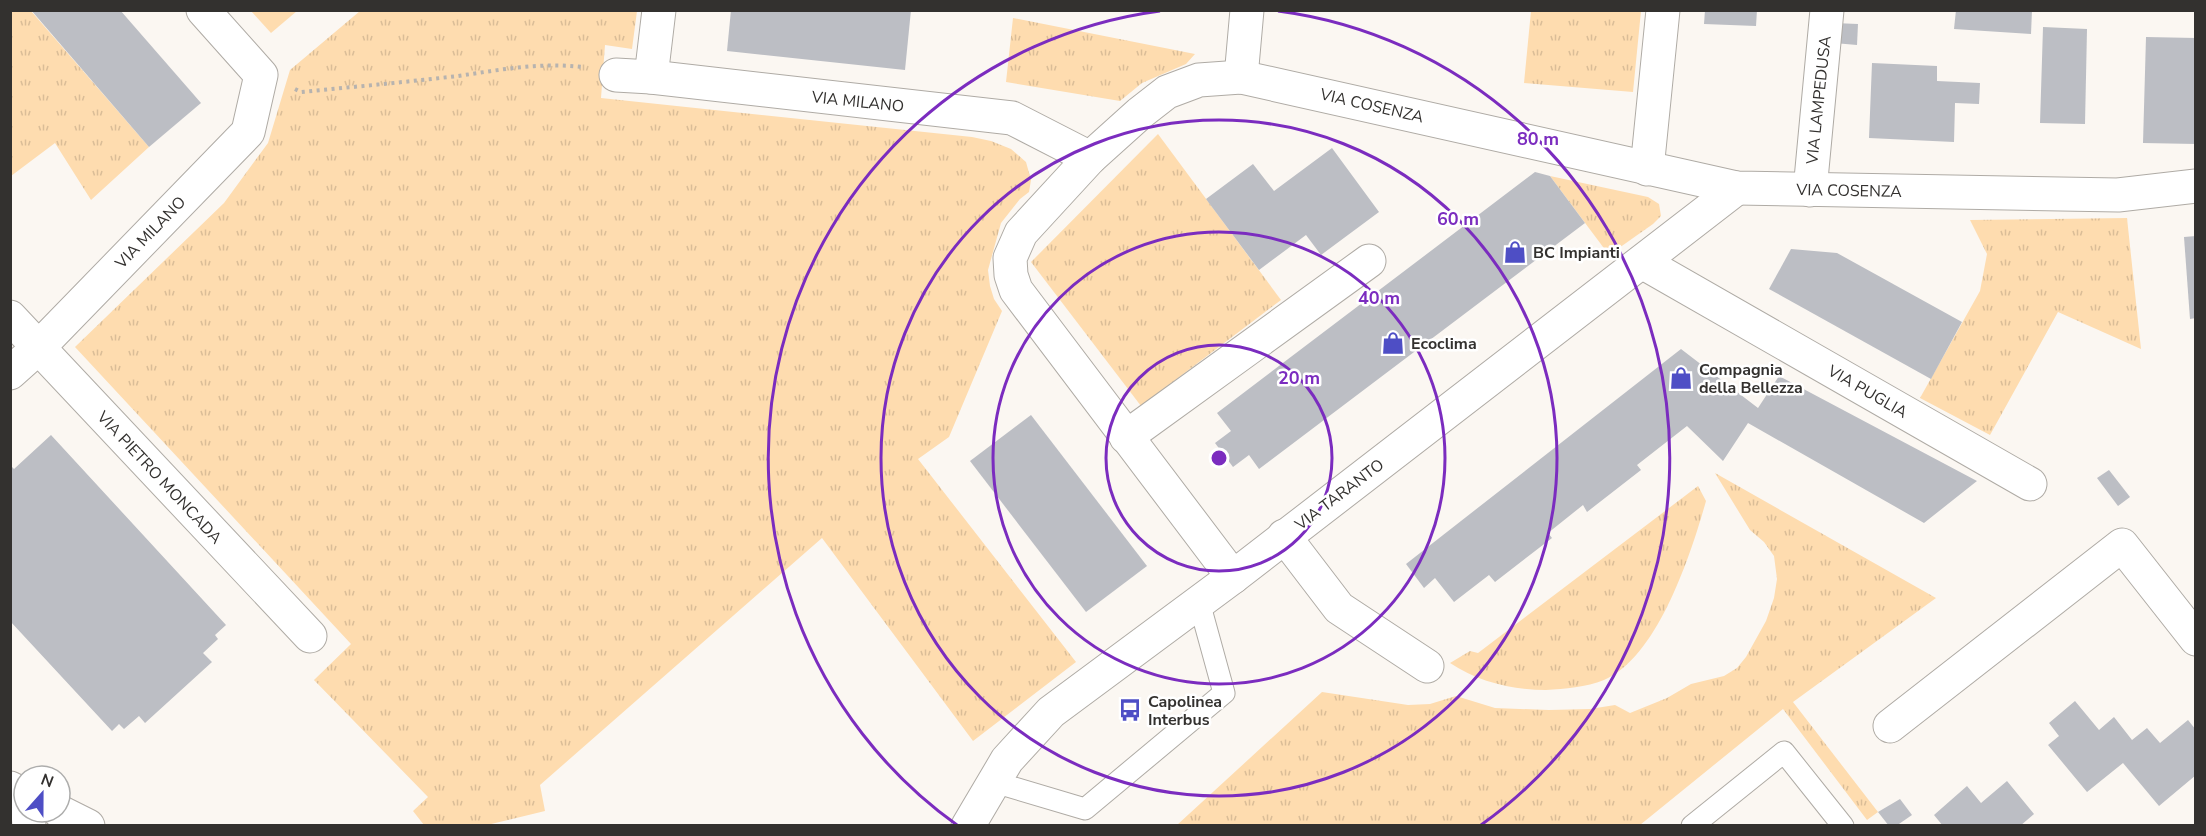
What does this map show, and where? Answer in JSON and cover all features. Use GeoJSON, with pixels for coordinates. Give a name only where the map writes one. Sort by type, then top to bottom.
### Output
{"type":"FeatureCollection","features":[{"type":"Feature","properties":{"kind":"street"},"geometry":{"type":"LineString","coordinates":[[203,10],[261,75]]}},
{"type":"Feature","properties":{"kind":"street"},"geometry":{"type":"LineString","coordinates":[[651,77],[659,10]]}},
{"type":"Feature","properties":{"kind":"street"},"geometry":{"type":"LineString","coordinates":[[1241,77],[1247,10]]}},
{"type":"Feature","properties":{"kind":"street"},"geometry":{"type":"LineString","coordinates":[[1647,169],[1663,10]]}},
{"type":"Feature","properties":{"kind":"street","name":"VIA LAMPEDUSA"},"geometry":{"type":"LineString","coordinates":[[1810,190],[1827,10]]}},
{"type":"Feature","properties":{"kind":"street","name":"VIA MILANO"},"geometry":{"type":"LineString","coordinates":[[10,374],[248,132],[261,75]]}},
{"type":"Feature","properties":{"kind":"street","name":"VIA MILANO"},"geometry":{"type":"LineString","coordinates":[[616,75],[1011,118],[1090,158]]}},
{"type":"Feature","properties":{"kind":"street","name":"VIA COSENZA"},"geometry":{"type":"LineString","coordinates":[[1233,577],[1016,290],[1011,275],[1010,258],[1021,233],[1090,158],[1167,92],[1199,80],[1241,77],[1737,188],[2118,195],[2196,186]]}},
{"type":"Feature","properties":{"kind":"street","name":"VIA TARANTO"},"geometry":{"type":"LineString","coordinates":[[968,825],[1007,760],[1051,712],[1233,577],[1737,188]]}},
{"type":"Feature","properties":{"kind":"street"},"geometry":{"type":"LineString","coordinates":[[1126,437],[1369,261]]}},
{"type":"Feature","properties":{"kind":"street","name":"VIA PUGLIA"},"geometry":{"type":"LineString","coordinates":[[1642,262],[2031,484]]}},
{"type":"Feature","properties":{"kind":"street","name":"VIA PIETRO MONCADA"},"geometry":{"type":"LineString","coordinates":[[10,317],[310,636]]}},
{"type":"Feature","properties":{"kind":"street"},"geometry":{"type":"LineString","coordinates":[[1284,536],[1339,608],[1427,666]]}},
{"type":"Feature","properties":{"kind":"street"},"geometry":{"type":"LineString","coordinates":[[1890,726],[2122,545],[2196,639]]}},
{"type":"Feature","properties":{"kind":"street"},"geometry":{"type":"LineString","coordinates":[[72,818],[88,825]]}},
{"type":"Feature","properties":{"kind":"lane"},"geometry":{"type":"LineString","coordinates":[[994,782],[1085,809],[1224,693],[1199,602]]}},
{"type":"Feature","properties":{"kind":"lane"},"geometry":{"type":"LineString","coordinates":[[1692,825],[1784,752],[1843,825]]}},
{"type":"Feature","properties":{"kind":"path"},"geometry":{"type":"LineString","coordinates":[[261,75],[301,92],[458,76],[523,66],[580,66],[616,75]]}},
{"type":"Feature","properties":{"kind":"green space"},"geometry":{"type":"Polygon","coordinates":[[[11,11],[31,11],[149,147],[91,200],[55,143],[11,176],[11,11]]]}},
{"type":"Feature","properties":{"kind":"green space"},"geometry":{"type":"Polygon","coordinates":[[[251,11],[297,11],[271,33],[251,11]]]}},
{"type":"Feature","properties":{"kind":"green space"},"geometry":{"type":"Polygon","coordinates":[[[360,11],[637,11],[632,49],[605,45],[601,98],[972,137],[1011,149],[1026,162],[1031,180],[1029,192],[1020,199],[1001,223],[988,270],[994,299],[1002,311],[949,437],[918,459],[1076,662],[973,741],[822,538],[540,785],[545,811],[487,825],[424,825],[413,811],[428,797],[314,680],[351,644],[75,347],[224,203],[268,143],[290,70],[360,11]]]}},
{"type":"Feature","properties":{"kind":"green space"},"geometry":{"type":"Polygon","coordinates":[[[1531,11],[1641,11],[1633,92],[1524,83],[1531,11]]]}},
{"type":"Feature","properties":{"kind":"green space"},"geometry":{"type":"Polygon","coordinates":[[[1013,18],[1195,54],[1186,64],[1142,83],[1120,101],[1006,82],[1013,18]]]}},
{"type":"Feature","properties":{"kind":"green space"},"geometry":{"type":"Polygon","coordinates":[[[1158,134],[1281,300],[1141,406],[1031,262],[1158,134]]]}},
{"type":"Feature","properties":{"kind":"green space"},"geometry":{"type":"Polygon","coordinates":[[[1550,176],[1648,197],[1659,204],[1661,216],[1609,255],[1550,176]]]}},
{"type":"Feature","properties":{"kind":"green space"},"geometry":{"type":"Polygon","coordinates":[[[2127,218],[2141,349],[2058,312],[1990,435],[1920,398],[1980,291],[1987,254],[1970,220],[2127,218]]]}},
{"type":"Feature","properties":{"kind":"green space"},"geometry":{"type":"Polygon","coordinates":[[[1715,473],[1936,598],[1793,702],[1878,812],[1867,820],[1783,709],[1640,825],[1177,825],[1322,692],[1408,705],[1430,704],[1456,696],[1495,708],[1590,709],[1615,705],[1630,713],[1667,698],[1691,684],[1724,676],[1737,668],[1746,657],[1766,621],[1774,598],[1777,579],[1774,556],[1764,542],[1750,530],[1715,473]]]}},
{"type":"Feature","properties":{"kind":"green space"},"geometry":{"type":"Polygon","coordinates":[[[1698,486],[1706,501],[1670,602],[1641,650],[1623,668],[1597,682],[1546,690],[1496,684],[1450,663],[1470,651],[1478,653],[1698,486]]]}},
{"type":"Feature","properties":{"kind":"building"},"geometry":{"type":"Polygon","coordinates":[[[31,10],[120,10],[201,103],[149,147],[31,10]]]}},
{"type":"Feature","properties":{"kind":"building"},"geometry":{"type":"Polygon","coordinates":[[[731,10],[911,10],[905,70],[727,51],[731,10]]]}},
{"type":"Feature","properties":{"kind":"building"},"geometry":{"type":"Polygon","coordinates":[[[1705,10],[1757,10],[1756,26],[1704,24],[1705,10]]]}},
{"type":"Feature","properties":{"kind":"building"},"geometry":{"type":"Polygon","coordinates":[[[1956,10],[2032,10],[2031,34],[1954,29],[1956,10]]]}},
{"type":"Feature","properties":{"kind":"building"},"geometry":{"type":"Polygon","coordinates":[[[1834,23],[1858,24],[1857,45],[1834,43],[1834,23]]]}},
{"type":"Feature","properties":{"kind":"building"},"geometry":{"type":"Polygon","coordinates":[[[2043,27],[2087,29],[2085,124],[2040,123],[2043,27]]]}},
{"type":"Feature","properties":{"kind":"building"},"geometry":{"type":"Polygon","coordinates":[[[2146,37],[2196,38],[2196,144],[2143,143],[2146,37]]]}},
{"type":"Feature","properties":{"kind":"building"},"geometry":{"type":"Polygon","coordinates":[[[1872,63],[1937,66],[1937,81],[1980,83],[1979,104],[1955,103],[1954,142],[1869,138],[1872,63]]]}},
{"type":"Feature","properties":{"kind":"building"},"geometry":{"type":"Polygon","coordinates":[[[1332,148],[1379,212],[1321,255],[1306,235],[1259,270],[1206,199],[1253,164],[1274,191],[1332,148]]]}},
{"type":"Feature","properties":{"kind":"building"},"geometry":{"type":"Polygon","coordinates":[[[1535,172],[1550,176],[1585,223],[1259,469],[1249,455],[1233,467],[1215,443],[1231,431],[1217,413],[1535,172]]]}},
{"type":"Feature","properties":{"kind":"building"},"geometry":{"type":"Polygon","coordinates":[[[2196,236],[2196,318],[2190,319],[2184,237],[2196,236]]]}},
{"type":"Feature","properties":{"kind":"building"},"geometry":{"type":"Polygon","coordinates":[[[1791,249],[1837,253],[1962,322],[1931,379],[1769,289],[1791,249]]]}},
{"type":"Feature","properties":{"kind":"building"},"geometry":{"type":"Polygon","coordinates":[[[1681,349],[1758,408],[1779,376],[1977,481],[1924,523],[1748,423],[1723,461],[1687,426],[1637,465],[1641,470],[1587,512],[1583,505],[1548,533],[1552,538],[1495,582],[1489,575],[1454,602],[1435,578],[1424,588],[1406,564],[1681,349]]]}},
{"type":"Feature","properties":{"kind":"building"},"geometry":{"type":"Polygon","coordinates":[[[1031,415],[1147,566],[1086,612],[970,461],[1031,415]]]}},
{"type":"Feature","properties":{"kind":"building"},"geometry":{"type":"Polygon","coordinates":[[[51,435],[226,625],[215,635],[218,639],[203,653],[212,662],[145,723],[139,716],[124,729],[119,724],[112,731],[10,621],[10,465],[14,469],[51,435]]]}},
{"type":"Feature","properties":{"kind":"building"},"geometry":{"type":"Polygon","coordinates":[[[2109,470],[2130,497],[2118,506],[2097,478],[2109,470]]]}},
{"type":"Feature","properties":{"kind":"building"},"geometry":{"type":"Polygon","coordinates":[[[2075,701],[2099,730],[2114,717],[2132,740],[2147,728],[2160,743],[2188,720],[2196,730],[2196,775],[2159,806],[2123,763],[2087,792],[2048,745],[2059,736],[2049,723],[2075,701]]]}},
{"type":"Feature","properties":{"kind":"building"},"geometry":{"type":"Polygon","coordinates":[[[2007,781],[2034,814],[2020,826],[1943,826],[1934,815],[1967,786],[1981,803],[2007,781]]]}},
{"type":"Feature","properties":{"kind":"building"},"geometry":{"type":"Polygon","coordinates":[[[1900,799],[1912,815],[1896,826],[1889,826],[1878,812],[1900,799]]]}},
{"type":"Feature","properties":{"kind":"place","name":"BC Impianti"},"geometry":{"type":"Point","coordinates":[1515,252]}},
{"type":"Feature","properties":{"kind":"place","name":"Ecoclima"},"geometry":{"type":"Point","coordinates":[1393,343]}},
{"type":"Feature","properties":{"kind":"place","name":"Compagnia della Bellezza"},"geometry":{"type":"Point","coordinates":[1681,378]}},
{"type":"Feature","properties":{"kind":"place","name":"Capolinea Interbus"},"geometry":{"type":"Point","coordinates":[1130,710]}}]}
